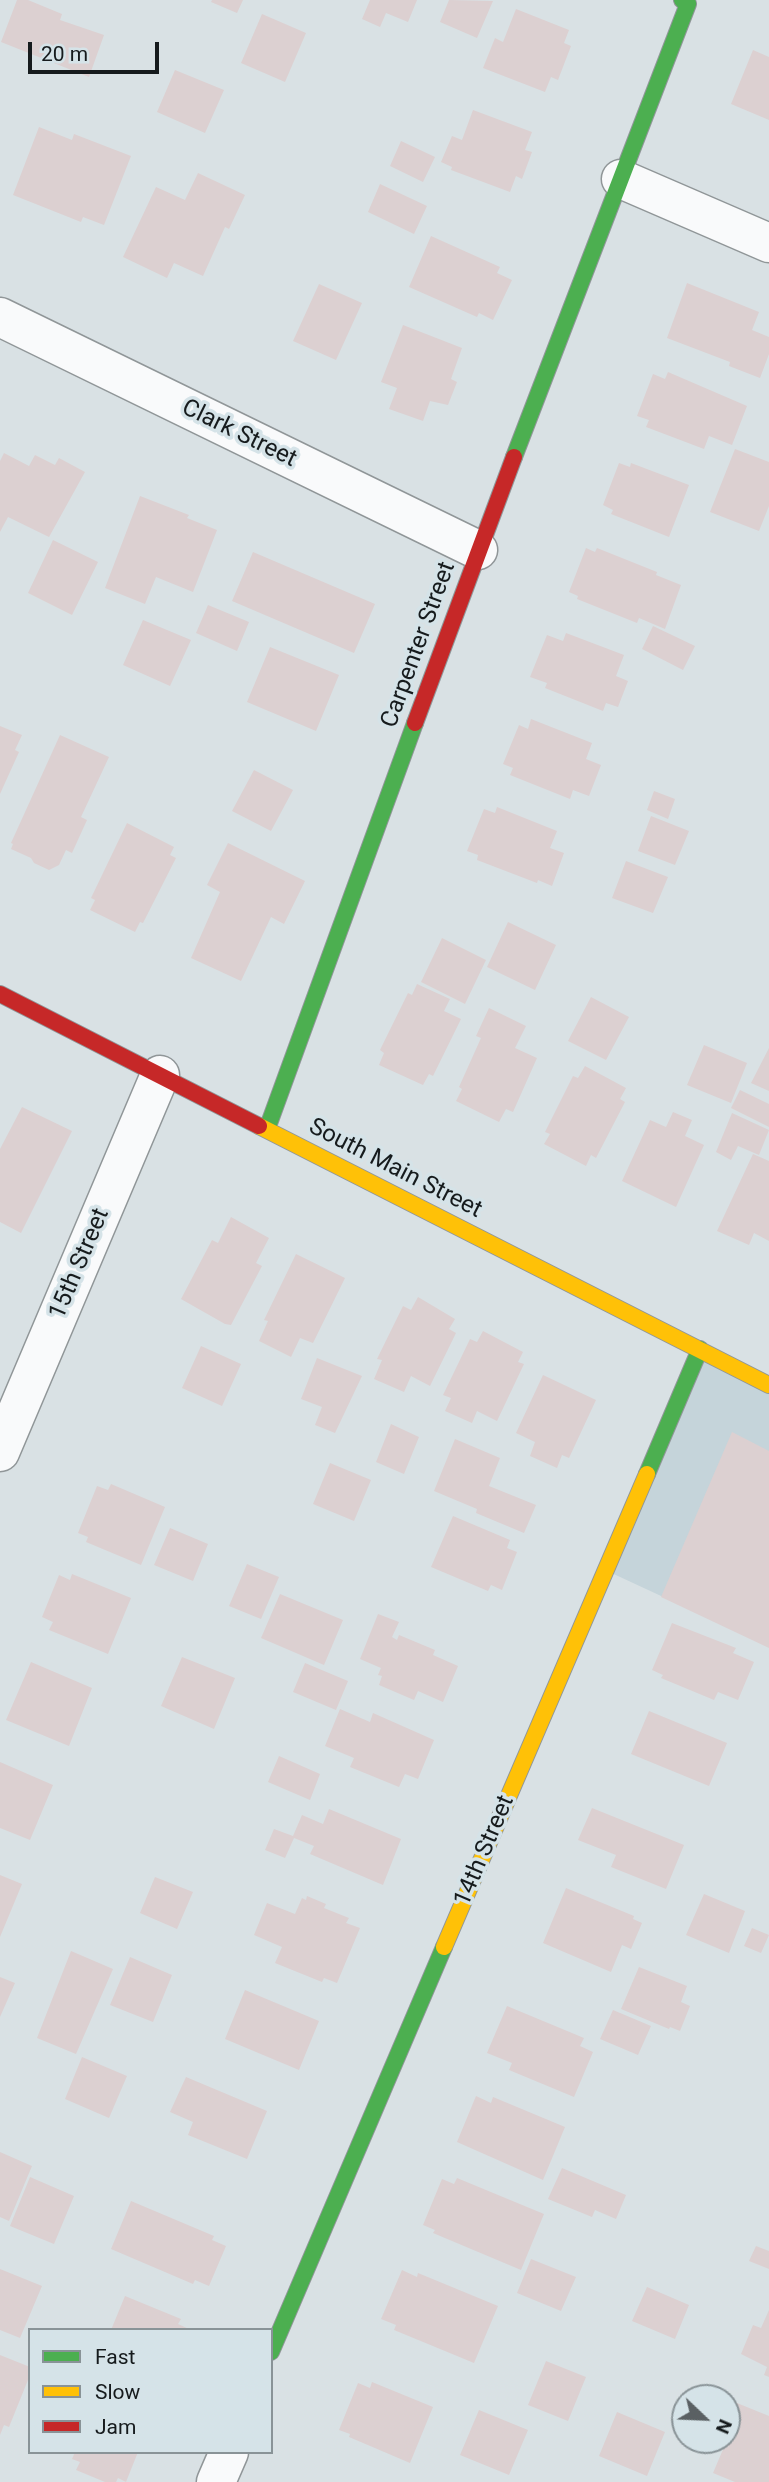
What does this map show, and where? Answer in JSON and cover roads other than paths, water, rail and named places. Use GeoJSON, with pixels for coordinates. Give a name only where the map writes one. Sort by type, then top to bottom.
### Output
{"type":"FeatureCollection","features":[{"type":"Feature","properties":{"kind":"street","name":"Carpenter Street"},"geometry":{"type":"LineString","coordinates":[[267,1129],[478,550],[688,4],[681,0]]}},
{"type":"Feature","properties":{"kind":"street"},"geometry":{"type":"LineString","coordinates":[[621,179],[769,243]]}},
{"type":"Feature","properties":{"kind":"street","name":"Clark Street"},"geometry":{"type":"LineString","coordinates":[[0,317],[478,550]]}},
{"type":"Feature","properties":{"kind":"street","name":"South Main Street"},"geometry":{"type":"LineString","coordinates":[[0,994],[769,1385]]}},
{"type":"Feature","properties":{"kind":"street","name":"15th Street"},"geometry":{"type":"LineString","coordinates":[[0,1452],[160,1075]]}},
{"type":"Feature","properties":{"kind":"street","name":"14th Street"},"geometry":{"type":"LineString","coordinates":[[273,2347],[700,1349]]}},
{"type":"Feature","properties":{"kind":"street"},"geometry":{"type":"LineString","coordinates":[[216,2482],[228,2454]]}}]}
